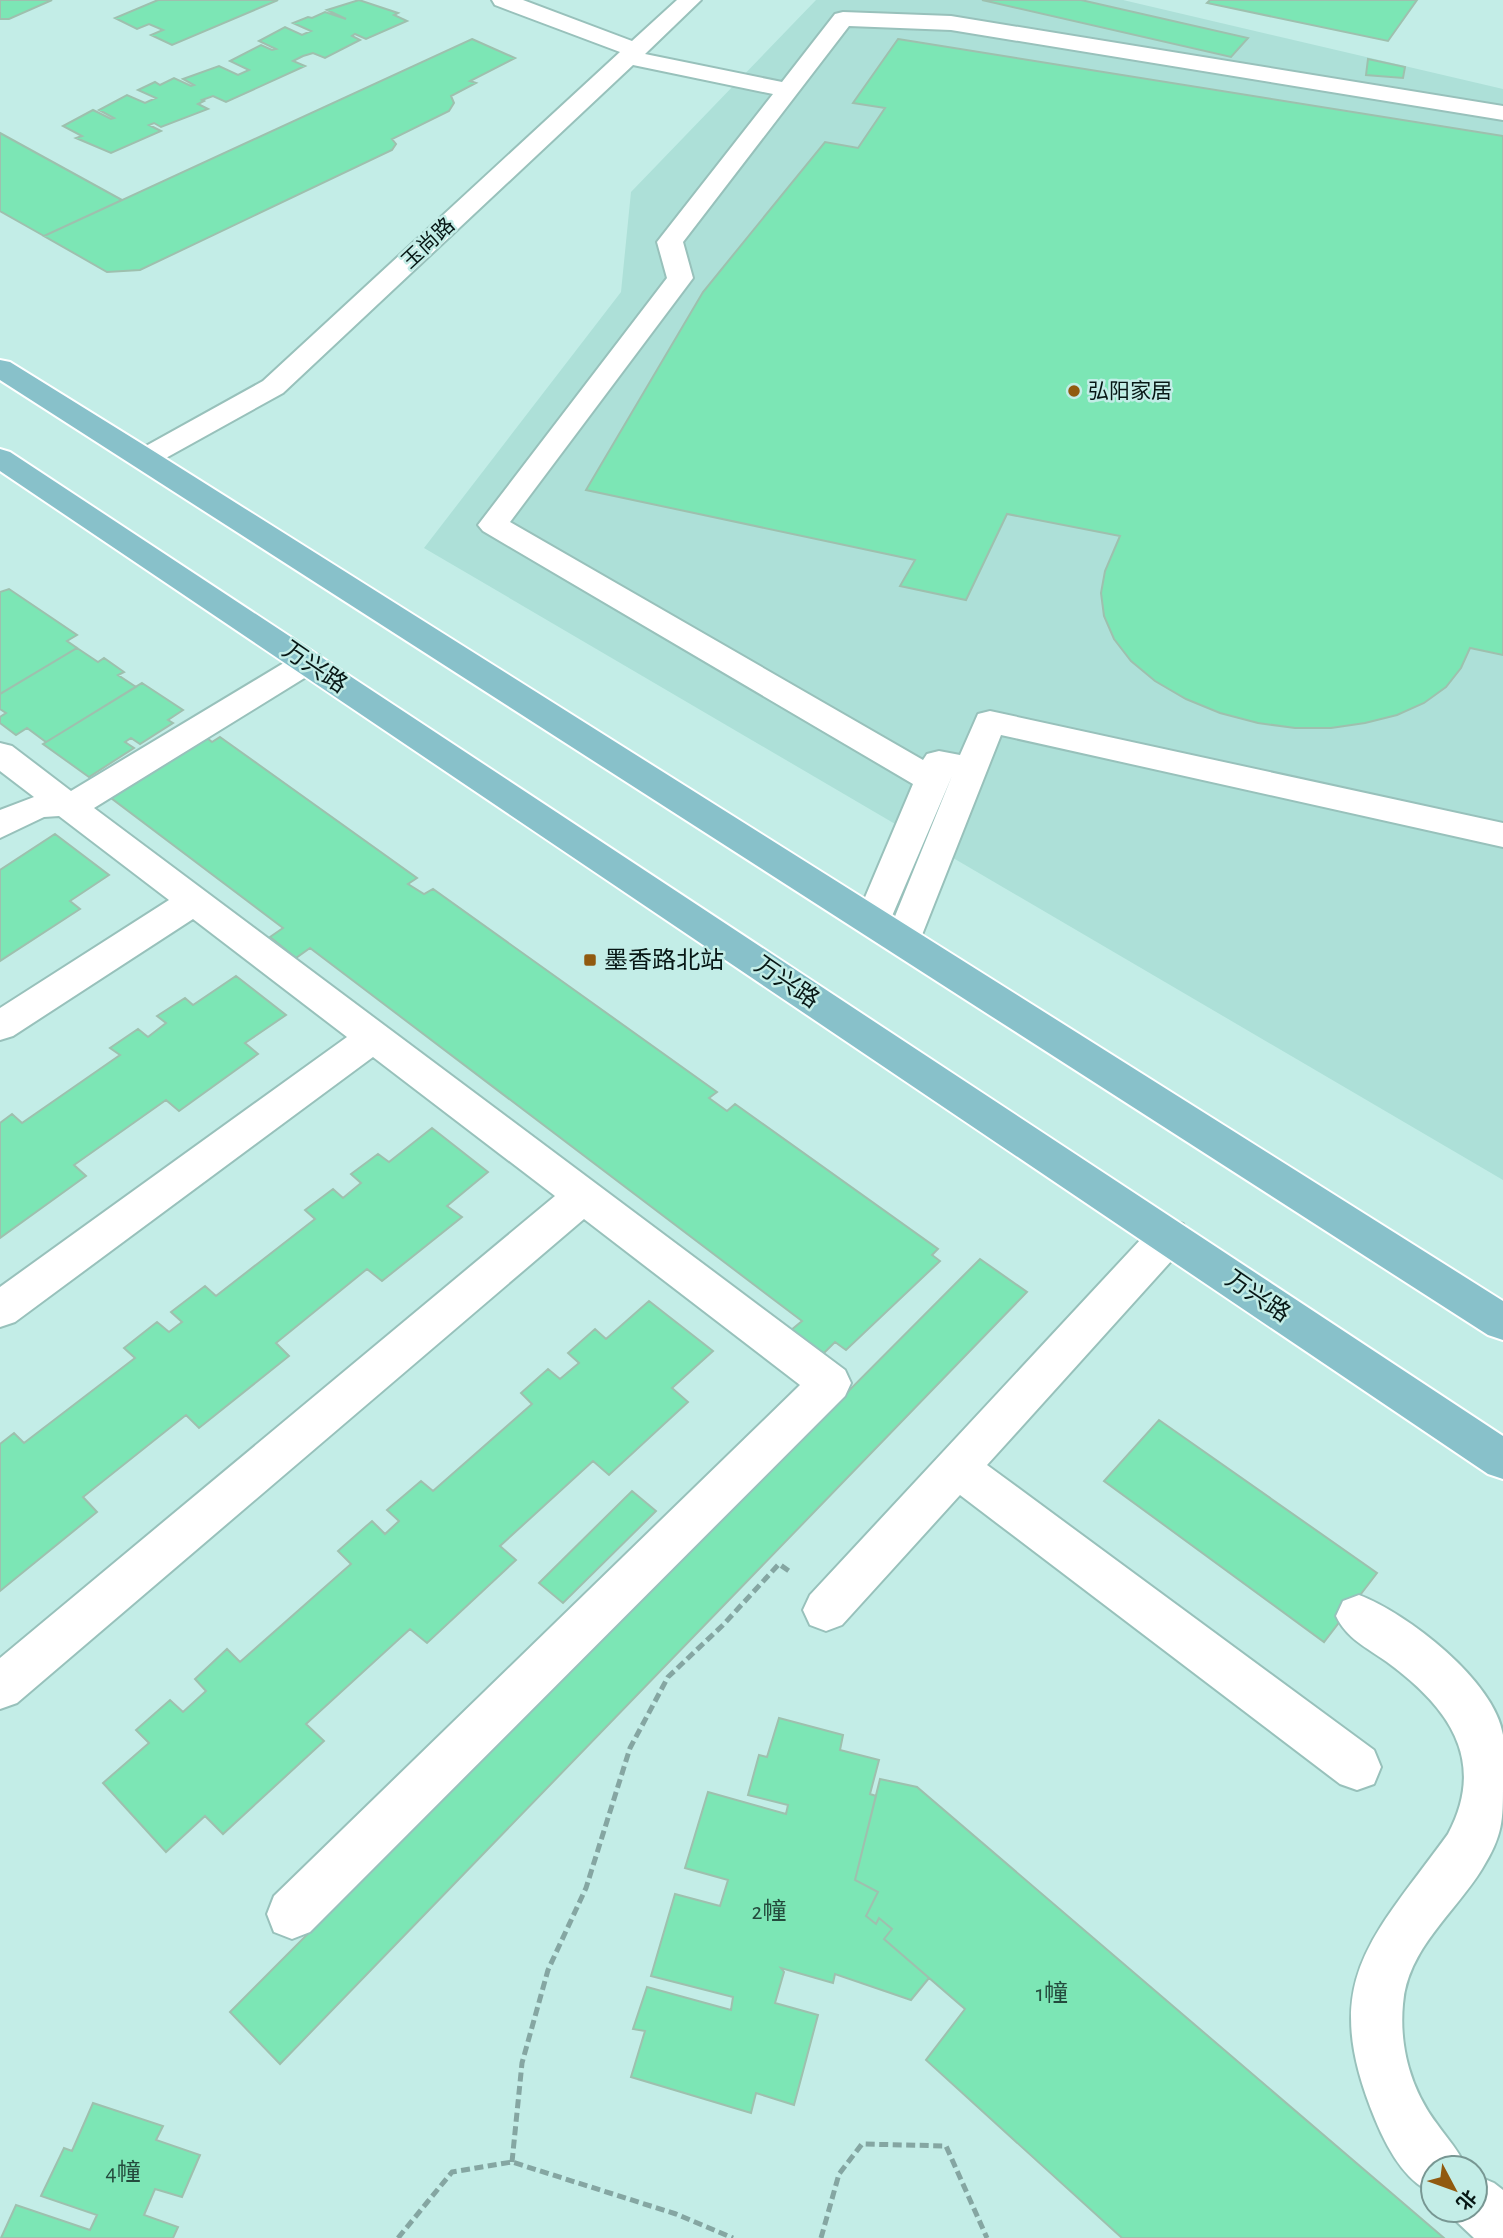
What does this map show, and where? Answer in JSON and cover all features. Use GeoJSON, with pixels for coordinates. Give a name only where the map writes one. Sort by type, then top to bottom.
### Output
{"type":"FeatureCollection","features":[{"type":"Feature","properties":{"kind":"main road"},"geometry":{"type":"LineString","coordinates":[[0,369],[145,458],[1503,1323]]}},
{"type":"Feature","properties":{"kind":"main road","name":"万兴路"},"geometry":{"type":"LineString","coordinates":[[0,458],[1503,1460]]}},
{"type":"Feature","properties":{"kind":"street"},"geometry":{"type":"LineString","coordinates":[[503,0],[632,53],[788,90]]}},
{"type":"Feature","properties":{"kind":"street","name":"玉尚路"},"geometry":{"type":"LineString","coordinates":[[145,458],[273,387],[690,0]]}},
{"type":"Feature","properties":{"kind":"street"},"geometry":{"type":"LineString","coordinates":[[932,780],[493,525],[680,278],[670,242],[843,19],[951,23],[1503,113]]}},
{"type":"Feature","properties":{"kind":"street"},"geometry":{"type":"LineString","coordinates":[[0,826],[36,807],[62,804],[71,807],[308,662]]}},
{"type":"Feature","properties":{"kind":"street"},"geometry":{"type":"LineString","coordinates":[[903,941],[990,722],[1503,835]]}},
{"type":"Feature","properties":{"kind":"street"},"geometry":{"type":"LineString","coordinates":[[0,754],[830,1383],[292,1914]]}},
{"type":"Feature","properties":{"kind":"street"},"geometry":{"type":"LineString","coordinates":[[873,921],[939,762],[971,769]]}},
{"type":"Feature","properties":{"kind":"street"},"geometry":{"type":"LineString","coordinates":[[0,1026],[194,901]]}},
{"type":"Feature","properties":{"kind":"street"},"geometry":{"type":"LineString","coordinates":[[0,1310],[374,1037]]}},
{"type":"Feature","properties":{"kind":"street"},"geometry":{"type":"LineString","coordinates":[[0,1687],[583,1196]]}},
{"type":"Feature","properties":{"kind":"street"},"geometry":{"type":"LineString","coordinates":[[828,1608],[1169,1236]]}},
{"type":"Feature","properties":{"kind":"street"},"geometry":{"type":"LineString","coordinates":[[958,1468],[1357,1767]]}},
{"type":"Feature","properties":{"kind":"street"},"geometry":{"type":"LineString","coordinates":[[1359,1616],[1429,1666],[1455,1693],[1476,1725],[1487,1759],[1489,1793],[1481,1825],[1466,1853],[1406,1928],[1385,1968],[1376,2006],[1378,2046],[1388,2088],[1404,2124],[1428,2154]]}},
{"type":"Feature","properties":{"kind":"street"},"geometry":{"type":"LineString","coordinates":[[1489,2214],[1503,2227]]}},
{"type":"Feature","properties":{"kind":"path"},"geometry":{"type":"LineString","coordinates":[[512,2162],[522,2063],[548,1970],[586,1888],[630,1748],[668,1677],[723,1625],[779,1564],[828,1608]]}},
{"type":"Feature","properties":{"kind":"path"},"geometry":{"type":"LineString","coordinates":[[821,2238],[839,2174],[862,2144],[946,2146],[987,2238]]}},
{"type":"Feature","properties":{"kind":"path"},"geometry":{"type":"LineString","coordinates":[[398,2238],[452,2172],[512,2162],[676,2214],[733,2238]]}},
{"type":"Feature","properties":{"kind":"shaded area","name":"弘阳家居"},"geometry":{"type":"Polygon","coordinates":[[[816,0],[1123,0],[1503,89],[1503,1180],[424,548],[621,292],[631,192],[816,0]]]}},
{"type":"Feature","properties":{"kind":"building"},"geometry":{"type":"Polygon","coordinates":[[[0,0],[52,0],[9,19],[0,19],[0,0]]]}},
{"type":"Feature","properties":{"kind":"building"},"geometry":{"type":"Polygon","coordinates":[[[158,0],[278,0],[172,45],[151,35],[163,30],[149,24],[137,29],[115,18],[158,0]]]}},
{"type":"Feature","properties":{"kind":"building"},"geometry":{"type":"Polygon","coordinates":[[[359,0],[398,13],[394,15],[407,21],[366,39],[355,34],[352,36],[360,40],[325,58],[313,53],[303,56],[293,61],[305,66],[226,102],[213,96],[202,100],[204,101],[198,104],[208,109],[161,127],[154,123],[149,125],[161,131],[111,153],[76,138],[82,136],[63,126],[93,110],[114,118],[99,110],[127,95],[145,103],[156,98],[138,90],[155,82],[160,85],[174,78],[191,86],[194,85],[183,79],[219,66],[238,75],[249,70],[230,61],[261,45],[276,49],[259,41],[285,27],[302,35],[311,31],[293,23],[325,12],[346,19],[327,10],[359,0]]]}},
{"type":"Feature","properties":{"kind":"building"},"geometry":{"type":"Polygon","coordinates":[[[982,0],[1081,0],[1248,38],[1231,57],[982,0]]]}},
{"type":"Feature","properties":{"kind":"building"},"geometry":{"type":"Polygon","coordinates":[[[1210,0],[1417,0],[1388,41],[1207,3],[1210,0]]]}},
{"type":"Feature","properties":{"kind":"building"},"geometry":{"type":"Polygon","coordinates":[[[472,39],[515,58],[470,81],[476,83],[451,96],[454,103],[449,111],[392,139],[396,144],[392,150],[140,270],[107,272],[44,236],[472,39]]]}},
{"type":"Feature","properties":{"kind":"building","name":"弘阳家居"},"geometry":{"type":"Polygon","coordinates":[[[898,39],[1503,136],[1503,655],[1470,648],[1461,668],[1446,687],[1424,703],[1397,715],[1331,728],[1295,728],[1258,723],[1220,713],[1186,699],[1155,681],[1131,661],[1114,639],[1104,616],[1101,593],[1105,571],[1120,536],[1007,514],[966,600],[900,586],[915,560],[586,490],[703,292],[825,142],[858,148],[885,108],[853,103],[898,39]]]}},
{"type":"Feature","properties":{"kind":"building"},"geometry":{"type":"Polygon","coordinates":[[[1368,59],[1405,67],[1403,78],[1366,75],[1368,59]]]}},
{"type":"Feature","properties":{"kind":"building"},"geometry":{"type":"Polygon","coordinates":[[[0,133],[122,200],[44,236],[0,211],[0,133]]]}},
{"type":"Feature","properties":{"kind":"building"},"geometry":{"type":"Polygon","coordinates":[[[9,589],[77,635],[67,641],[77,648],[0,694],[0,592],[9,589]]]}},
{"type":"Feature","properties":{"kind":"building"},"geometry":{"type":"Polygon","coordinates":[[[77,648],[98,662],[104,658],[124,672],[118,675],[136,687],[46,742],[27,728],[16,735],[0,723],[0,717],[6,713],[0,709],[0,694],[77,648]]]}},
{"type":"Feature","properties":{"kind":"building"},"geometry":{"type":"Polygon","coordinates":[[[142,683],[183,710],[168,720],[173,723],[140,744],[131,738],[125,742],[134,748],[89,777],[43,744],[142,683]]]}},
{"type":"Feature","properties":{"kind":"building"},"geometry":{"type":"Polygon","coordinates":[[[220,737],[417,878],[408,884],[424,894],[433,889],[717,1092],[709,1098],[727,1111],[735,1104],[938,1249],[932,1255],[940,1261],[846,1350],[835,1342],[822,1355],[790,1331],[802,1321],[310,948],[296,958],[270,937],[283,928],[111,798],[207,738],[212,742],[220,737]]]}},
{"type":"Feature","properties":{"kind":"building"},"geometry":{"type":"Polygon","coordinates":[[[55,834],[109,875],[70,901],[80,909],[0,961],[0,870],[55,834]]]}},
{"type":"Feature","properties":{"kind":"building"},"geometry":{"type":"Polygon","coordinates":[[[236,976],[286,1015],[245,1043],[258,1054],[179,1111],[166,1100],[74,1165],[86,1176],[0,1238],[0,1123],[12,1114],[22,1123],[120,1055],[110,1048],[138,1029],[148,1037],[166,1023],[157,1016],[185,998],[193,1005],[236,976]]]}},
{"type":"Feature","properties":{"kind":"building"},"geometry":{"type":"Polygon","coordinates":[[[432,1128],[488,1172],[447,1206],[462,1217],[382,1281],[367,1269],[276,1343],[289,1356],[199,1428],[186,1415],[83,1497],[97,1512],[0,1591],[0,1444],[14,1433],[24,1443],[135,1358],[124,1348],[157,1322],[169,1332],[182,1322],[171,1312],[205,1286],[216,1296],[315,1219],[305,1210],[333,1189],[343,1198],[361,1183],[351,1174],[378,1154],[389,1162],[432,1128]]]}},
{"type":"Feature","properties":{"kind":"building"},"geometry":{"type":"Polygon","coordinates":[[[980,1259],[1027,1292],[280,2064],[230,2012],[980,1259]]]}},
{"type":"Feature","properties":{"kind":"building"},"geometry":{"type":"Polygon","coordinates":[[[649,1301],[713,1351],[672,1388],[688,1402],[609,1475],[593,1461],[500,1546],[516,1560],[427,1643],[410,1629],[306,1724],[324,1741],[223,1834],[205,1816],[166,1852],[103,1783],[149,1743],[136,1730],[170,1700],[183,1712],[206,1691],[195,1679],[227,1649],[240,1662],[351,1564],[338,1551],[372,1521],[385,1534],[399,1521],[387,1510],[421,1481],[433,1491],[532,1404],[521,1393],[548,1369],[560,1379],[579,1363],[568,1353],[595,1329],[606,1339],[649,1301]]]}},
{"type":"Feature","properties":{"kind":"building"},"geometry":{"type":"Polygon","coordinates":[[[1159,1420],[1377,1573],[1324,1642],[1104,1481],[1159,1420]]]}},
{"type":"Feature","properties":{"kind":"building"},"geometry":{"type":"Polygon","coordinates":[[[632,1491],[656,1511],[563,1603],[539,1583],[632,1491]]]}},
{"type":"Feature","properties":{"kind":"building"},"geometry":{"type":"Polygon","coordinates":[[[779,1718],[843,1735],[840,1750],[879,1760],[870,1794],[876,1796],[855,1880],[878,1892],[866,1916],[876,1924],[879,1918],[892,1929],[884,1939],[929,1978],[911,2000],[835,1974],[833,1983],[781,1968],[784,1972],[775,2003],[818,2015],[794,2105],[756,2093],[751,2113],[631,2077],[645,2031],[633,2029],[647,1987],[731,2010],[733,1997],[651,1976],[675,1894],[720,1906],[728,1880],[685,1868],[708,1792],[786,1814],[788,1805],[748,1795],[759,1755],[767,1757],[779,1718]]]}},
{"type":"Feature","properties":{"kind":"building"},"geometry":{"type":"Polygon","coordinates":[[[880,1779],[917,1787],[1419,2217],[1419,2224],[1428,2224],[1444,2238],[1122,2238],[926,2060],[965,2009],[884,1939],[892,1929],[879,1918],[876,1924],[866,1916],[878,1892],[855,1880],[880,1779]]]}},
{"type":"Feature","properties":{"kind":"building"},"geometry":{"type":"Polygon","coordinates":[[[93,2103],[163,2126],[156,2140],[200,2155],[182,2197],[155,2189],[144,2215],[178,2227],[173,2238],[1,2238],[16,2205],[90,2230],[97,2215],[41,2196],[64,2148],[72,2151],[93,2103]]]}},
{"type":"Feature","properties":{"kind":"place","name":"弘阳家居"},"geometry":{"type":"Point","coordinates":[1074,391]}},
{"type":"Feature","properties":{"kind":"place","name":"墨香路北站"},"geometry":{"type":"Point","coordinates":[590,960]}}]}
